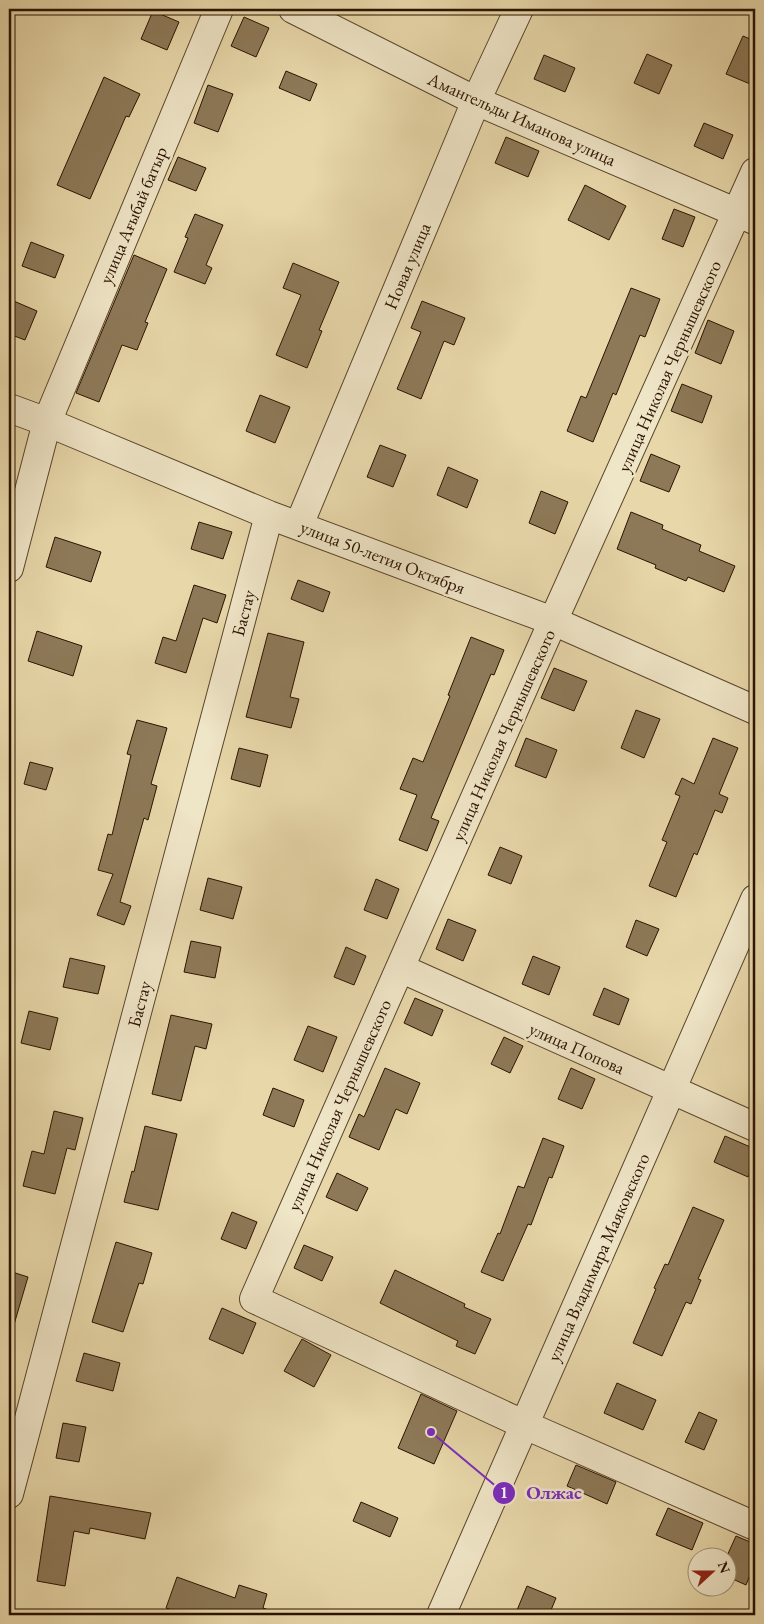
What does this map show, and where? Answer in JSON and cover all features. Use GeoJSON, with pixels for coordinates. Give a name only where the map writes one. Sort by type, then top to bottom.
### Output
{"type":"FeatureCollection","features":[{"type":"Feature","properties":{"kind":"street","name":"улица Ағыбай батыр"},"geometry":{"type":"LineString","coordinates":[[9,568],[47,422],[220,9]]}},
{"type":"Feature","properties":{"kind":"street","name":"Амангельды Иманова улица"},"geometry":{"type":"LineString","coordinates":[[293,9],[476,101],[747,217]]}},
{"type":"Feature","properties":{"kind":"street","name":"Новая улица"},"geometry":{"type":"LineString","coordinates":[[298,525],[476,101],[519,9]]}},
{"type":"Feature","properties":{"kind":"street","name":"улица Николая Чернышевского"},"geometry":{"type":"LineString","coordinates":[[525,1425],[254,1299],[553,621],[747,217],[755,172]]}},
{"type":"Feature","properties":{"kind":"street","name":"улица 50-летия Октября"},"geometry":{"type":"LineString","coordinates":[[9,408],[269,514],[553,621],[755,710]]}},
{"type":"Feature","properties":{"kind":"street","name":"Бастау"},"geometry":{"type":"LineString","coordinates":[[9,1494],[269,514]]}},
{"type":"Feature","properties":{"kind":"street","name":"улица Владимира Маяковского"},"geometry":{"type":"LineString","coordinates":[[441,1615],[755,899]]}},
{"type":"Feature","properties":{"kind":"street","name":"улица Попова"},"geometry":{"type":"LineString","coordinates":[[400,968],[755,1127]]}},
{"type":"Feature","properties":{"kind":"street"},"geometry":{"type":"LineString","coordinates":[[525,1425],[755,1526]]}},
{"type":"Feature","properties":{"kind":"building"},"geometry":{"type":"Polygon","coordinates":[[[153,11],[179,22],[167,50],[141,39],[153,11]]]}},
{"type":"Feature","properties":{"kind":"building"},"geometry":{"type":"Polygon","coordinates":[[[244,17],[269,28],[256,57],[231,46],[244,17]]]}},
{"type":"Feature","properties":{"kind":"building"},"geometry":{"type":"Polygon","coordinates":[[[743,36],[755,41],[755,86],[726,74],[743,36]]]}},
{"type":"Feature","properties":{"kind":"building"},"geometry":{"type":"Polygon","coordinates":[[[647,54],[672,65],[659,94],[634,83],[647,54]]]}},
{"type":"Feature","properties":{"kind":"building"},"geometry":{"type":"Polygon","coordinates":[[[544,55],[575,68],[565,92],[534,79],[544,55]]]}},
{"type":"Feature","properties":{"kind":"building"},"geometry":{"type":"Polygon","coordinates":[[[286,71],[317,84],[310,101],[279,88],[286,71]]]}},
{"type":"Feature","properties":{"kind":"building"},"geometry":{"type":"Polygon","coordinates":[[[104,77],[140,94],[129,117],[126,116],[90,199],[57,185],[104,77]]]}},
{"type":"Feature","properties":{"kind":"building"},"geometry":{"type":"Polygon","coordinates":[[[208,85],[233,94],[218,132],[194,123],[208,85]]]}},
{"type":"Feature","properties":{"kind":"building"},"geometry":{"type":"Polygon","coordinates":[[[704,123],[733,135],[723,159],[694,146],[704,123]]]}},
{"type":"Feature","properties":{"kind":"building"},"geometry":{"type":"Polygon","coordinates":[[[506,137],[539,151],[528,177],[495,163],[506,137]]]}},
{"type":"Feature","properties":{"kind":"building"},"geometry":{"type":"Polygon","coordinates":[[[178,157],[206,168],[196,191],[168,180],[178,157]]]}},
{"type":"Feature","properties":{"kind":"building"},"geometry":{"type":"Polygon","coordinates":[[[585,185],[626,206],[609,240],[568,220],[585,185]]]}},
{"type":"Feature","properties":{"kind":"building"},"geometry":{"type":"Polygon","coordinates":[[[674,209],[695,217],[683,247],[662,239],[674,209]]]}},
{"type":"Feature","properties":{"kind":"building"},"geometry":{"type":"Polygon","coordinates":[[[195,214],[223,225],[206,265],[212,268],[205,284],[174,272],[188,238],[185,237],[195,214]]]}},
{"type":"Feature","properties":{"kind":"building"},"geometry":{"type":"Polygon","coordinates":[[[31,242],[64,255],[55,278],[22,266],[31,242]]]}},
{"type":"Feature","properties":{"kind":"building"},"geometry":{"type":"Polygon","coordinates":[[[134,255],[167,269],[145,322],[148,323],[137,350],[122,345],[99,402],[76,393],[134,255]]]}},
{"type":"Feature","properties":{"kind":"building"},"geometry":{"type":"Polygon","coordinates":[[[293,263],[339,282],[319,330],[322,331],[307,368],[276,355],[301,295],[283,288],[293,263]]]}},
{"type":"Feature","properties":{"kind":"building"},"geometry":{"type":"Polygon","coordinates":[[[631,288],[660,299],[645,337],[640,335],[616,395],[613,393],[593,442],[567,431],[581,396],[586,398],[631,288]]]}},
{"type":"Feature","properties":{"kind":"building"},"geometry":{"type":"Polygon","coordinates":[[[9,299],[37,311],[25,340],[9,334],[9,299]]]}},
{"type":"Feature","properties":{"kind":"building"},"geometry":{"type":"Polygon","coordinates":[[[422,301],[465,318],[454,345],[444,341],[421,399],[397,389],[421,332],[411,328],[422,301]]]}},
{"type":"Feature","properties":{"kind":"building"},"geometry":{"type":"Polygon","coordinates":[[[708,320],[734,331],[721,364],[695,353],[708,320]]]}},
{"type":"Feature","properties":{"kind":"building"},"geometry":{"type":"Polygon","coordinates":[[[682,384],[712,396],[702,423],[671,411],[682,384]]]}},
{"type":"Feature","properties":{"kind":"building"},"geometry":{"type":"Polygon","coordinates":[[[260,395],[290,407],[275,443],[246,431],[260,395]]]}},
{"type":"Feature","properties":{"kind":"building"},"geometry":{"type":"Polygon","coordinates":[[[380,445],[406,455],[393,487],[367,477],[380,445]]]}},
{"type":"Feature","properties":{"kind":"building"},"geometry":{"type":"Polygon","coordinates":[[[651,454],[680,466],[669,492],[640,481],[651,454]]]}},
{"type":"Feature","properties":{"kind":"building"},"geometry":{"type":"Polygon","coordinates":[[[448,467],[478,480],[467,508],[437,495],[448,467]]]}},
{"type":"Feature","properties":{"kind":"building"},"geometry":{"type":"Polygon","coordinates":[[[541,491],[568,502],[555,534],[529,523],[541,491]]]}},
{"type":"Feature","properties":{"kind":"building"},"geometry":{"type":"Polygon","coordinates":[[[631,512],[663,525],[662,529],[701,545],[699,551],[735,566],[724,592],[688,577],[686,581],[655,568],[656,565],[617,549],[631,512]]]}},
{"type":"Feature","properties":{"kind":"building"},"geometry":{"type":"Polygon","coordinates":[[[199,522],[232,532],[223,559],[191,549],[199,522]]]}},
{"type":"Feature","properties":{"kind":"building"},"geometry":{"type":"Polygon","coordinates":[[[55,537],[101,552],[91,582],[46,567],[55,537]]]}},
{"type":"Feature","properties":{"kind":"building"},"geometry":{"type":"Polygon","coordinates":[[[298,580],[330,592],[323,612],[291,599],[298,580]]]}},
{"type":"Feature","properties":{"kind":"building"},"geometry":{"type":"Polygon","coordinates":[[[194,585],[226,595],[217,623],[203,618],[186,673],[155,663],[163,637],[176,641],[194,585]]]}},
{"type":"Feature","properties":{"kind":"building"},"geometry":{"type":"Polygon","coordinates":[[[37,631],[82,646],[73,676],[28,661],[37,631]]]}},
{"type":"Feature","properties":{"kind":"building"},"geometry":{"type":"Polygon","coordinates":[[[268,633],[304,642],[290,697],[299,699],[291,728],[246,717],[268,633]]]}},
{"type":"Feature","properties":{"kind":"building"},"geometry":{"type":"Polygon","coordinates":[[[471,637],[504,650],[494,675],[491,674],[431,818],[439,821],[427,851],[399,840],[417,795],[400,789],[413,758],[423,762],[450,696],[448,695],[471,637]]]}},
{"type":"Feature","properties":{"kind":"building"},"geometry":{"type":"Polygon","coordinates":[[[554,668],[587,681],[574,711],[541,698],[554,668]]]}},
{"type":"Feature","properties":{"kind":"building"},"geometry":{"type":"Polygon","coordinates":[[[636,710],[660,719],[644,758],[621,748],[636,710]]]}},
{"type":"Feature","properties":{"kind":"building"},"geometry":{"type":"Polygon","coordinates":[[[137,720],[167,728],[151,784],[157,786],[148,820],[144,818],[120,902],[131,906],[124,925],[97,915],[113,874],[98,870],[108,834],[112,835],[131,755],[127,754],[137,720]]]}},
{"type":"Feature","properties":{"kind":"building"},"geometry":{"type":"Polygon","coordinates":[[[526,738],[557,750],[546,778],[515,766],[526,738]]]}},
{"type":"Feature","properties":{"kind":"building"},"geometry":{"type":"Polygon","coordinates":[[[713,738],[738,748],[719,794],[728,798],[722,813],[715,810],[697,855],[694,853],[676,897],[649,886],[667,842],[662,840],[680,796],[675,794],[682,778],[694,784],[713,738]]]}},
{"type":"Feature","properties":{"kind":"building"},"geometry":{"type":"Polygon","coordinates":[[[239,748],[268,755],[260,787],[231,779],[239,748]]]}},
{"type":"Feature","properties":{"kind":"building"},"geometry":{"type":"Polygon","coordinates":[[[30,762],[53,768],[46,790],[24,784],[30,762]]]}},
{"type":"Feature","properties":{"kind":"building"},"geometry":{"type":"Polygon","coordinates":[[[500,847],[522,856],[511,884],[488,875],[500,847]]]}},
{"type":"Feature","properties":{"kind":"building"},"geometry":{"type":"Polygon","coordinates":[[[208,878],[242,887],[233,919],[200,910],[208,878]]]}},
{"type":"Feature","properties":{"kind":"building"},"geometry":{"type":"Polygon","coordinates":[[[376,879],[399,889],[387,919],[364,910],[376,879]]]}},
{"type":"Feature","properties":{"kind":"building"},"geometry":{"type":"Polygon","coordinates":[[[448,919],[476,930],[463,961],[436,949],[448,919]]]}},
{"type":"Feature","properties":{"kind":"building"},"geometry":{"type":"Polygon","coordinates":[[[636,920],[659,929],[647,956],[626,947],[636,920]]]}},
{"type":"Feature","properties":{"kind":"building"},"geometry":{"type":"Polygon","coordinates":[[[191,941],[221,947],[215,978],[184,972],[191,941]]]}},
{"type":"Feature","properties":{"kind":"building"},"geometry":{"type":"Polygon","coordinates":[[[346,947],[366,956],[354,985],[334,977],[346,947]]]}},
{"type":"Feature","properties":{"kind":"building"},"geometry":{"type":"Polygon","coordinates":[[[533,956],[560,967],[549,995],[522,984],[533,956]]]}},
{"type":"Feature","properties":{"kind":"building"},"geometry":{"type":"Polygon","coordinates":[[[70,958],[105,966],[98,994],[63,987],[70,958]]]}},
{"type":"Feature","properties":{"kind":"building"},"geometry":{"type":"Polygon","coordinates":[[[604,988],[629,999],[619,1025],[593,1015],[604,988]]]}},
{"type":"Feature","properties":{"kind":"building"},"geometry":{"type":"Polygon","coordinates":[[[415,998],[443,1010],[432,1036],[404,1023],[415,998]]]}},
{"type":"Feature","properties":{"kind":"building"},"geometry":{"type":"Polygon","coordinates":[[[29,1011],[58,1018],[50,1050],[21,1043],[29,1011]]]}},
{"type":"Feature","properties":{"kind":"building"},"geometry":{"type":"Polygon","coordinates":[[[171,1015],[212,1024],[206,1049],[195,1046],[181,1101],[152,1094],[171,1015]]]}},
{"type":"Feature","properties":{"kind":"building"},"geometry":{"type":"Polygon","coordinates":[[[308,1026],[337,1037],[323,1072],[294,1060],[308,1026]]]}},
{"type":"Feature","properties":{"kind":"building"},"geometry":{"type":"Polygon","coordinates":[[[504,1037],[523,1046],[510,1073],[491,1064],[504,1037]]]}},
{"type":"Feature","properties":{"kind":"building"},"geometry":{"type":"Polygon","coordinates":[[[385,1068],[420,1083],[407,1114],[396,1109],[379,1150],[349,1137],[359,1114],[364,1117],[385,1068]]]}},
{"type":"Feature","properties":{"kind":"building"},"geometry":{"type":"Polygon","coordinates":[[[571,1068],[595,1079],[582,1109],[558,1099],[571,1068]]]}},
{"type":"Feature","properties":{"kind":"building"},"geometry":{"type":"Polygon","coordinates":[[[273,1088],[304,1100],[294,1127],[263,1115],[273,1088]]]}},
{"type":"Feature","properties":{"kind":"building"},"geometry":{"type":"Polygon","coordinates":[[[54,1111],[83,1118],[75,1150],[67,1148],[55,1194],[23,1186],[32,1151],[44,1154],[54,1111]]]}},
{"type":"Feature","properties":{"kind":"building"},"geometry":{"type":"Polygon","coordinates":[[[145,1126],[177,1134],[158,1210],[124,1202],[132,1171],[134,1172],[145,1126]]]}},
{"type":"Feature","properties":{"kind":"building"},"geometry":{"type":"Polygon","coordinates":[[[725,1136],[755,1149],[755,1162],[748,1177],[714,1162],[725,1136]]]}},
{"type":"Feature","properties":{"kind":"building"},"geometry":{"type":"Polygon","coordinates":[[[543,1138],[564,1146],[552,1178],[549,1177],[531,1225],[528,1224],[503,1281],[481,1272],[498,1233],[500,1234],[518,1186],[524,1188],[543,1138]]]}},
{"type":"Feature","properties":{"kind":"building"},"geometry":{"type":"Polygon","coordinates":[[[337,1173],[368,1188],[357,1211],[326,1197],[337,1173]]]}},
{"type":"Feature","properties":{"kind":"building"},"geometry":{"type":"Polygon","coordinates":[[[693,1207],[724,1220],[698,1279],[701,1280],[691,1304],[686,1302],[662,1356],[633,1343],[656,1289],[654,1288],[665,1264],[668,1265],[693,1207]]]}},
{"type":"Feature","properties":{"kind":"building"},"geometry":{"type":"Polygon","coordinates":[[[232,1212],[257,1222],[246,1249],[221,1239],[232,1212]]]}},
{"type":"Feature","properties":{"kind":"building"},"geometry":{"type":"Polygon","coordinates":[[[116,1242],[152,1253],[143,1284],[139,1283],[123,1332],[92,1322],[116,1242]]]}},
{"type":"Feature","properties":{"kind":"building"},"geometry":{"type":"Polygon","coordinates":[[[304,1245],[333,1257],[322,1281],[294,1268],[304,1245]]]}},
{"type":"Feature","properties":{"kind":"building"},"geometry":{"type":"Polygon","coordinates":[[[395,1270],[465,1304],[464,1307],[491,1319],[475,1354],[456,1346],[458,1341],[380,1303],[395,1270]]]}},
{"type":"Feature","properties":{"kind":"building"},"geometry":{"type":"Polygon","coordinates":[[[9,1271],[28,1277],[13,1328],[9,1327],[9,1271]]]}},
{"type":"Feature","properties":{"kind":"building"},"geometry":{"type":"Polygon","coordinates":[[[222,1308],[256,1323],[243,1354],[209,1339],[222,1308]]]}},
{"type":"Feature","properties":{"kind":"building"},"geometry":{"type":"Polygon","coordinates":[[[302,1339],[331,1355],[314,1387],[284,1371],[302,1339]]]}},
{"type":"Feature","properties":{"kind":"building"},"geometry":{"type":"Polygon","coordinates":[[[84,1353],[120,1363],[113,1391],[76,1381],[84,1353]]]}},
{"type":"Feature","properties":{"kind":"building"},"geometry":{"type":"Polygon","coordinates":[[[617,1383],[656,1400],[643,1430],[604,1413],[617,1383]]]}},
{"type":"Feature","properties":{"kind":"building"},"geometry":{"type":"Polygon","coordinates":[[[421,1394],[457,1411],[434,1464],[398,1448],[421,1394]]]}},
{"type":"Feature","properties":{"kind":"building"},"geometry":{"type":"Polygon","coordinates":[[[699,1412],[717,1420],[704,1450],[685,1442],[699,1412]]]}},
{"type":"Feature","properties":{"kind":"building"},"geometry":{"type":"Polygon","coordinates":[[[63,1423],[86,1427],[79,1462],[56,1458],[63,1423]]]}},
{"type":"Feature","properties":{"kind":"building"},"geometry":{"type":"Polygon","coordinates":[[[576,1465],[616,1482],[607,1504],[567,1486],[576,1465]]]}},
{"type":"Feature","properties":{"kind":"building"},"geometry":{"type":"Polygon","coordinates":[[[50,1496],[151,1513],[145,1539],[90,1528],[89,1534],[74,1531],[65,1586],[37,1581],[50,1496]]]}},
{"type":"Feature","properties":{"kind":"building"},"geometry":{"type":"Polygon","coordinates":[[[361,1502],[398,1518],[390,1537],[353,1521],[361,1502]]]}},
{"type":"Feature","properties":{"kind":"building"},"geometry":{"type":"Polygon","coordinates":[[[668,1508],[703,1523],[694,1546],[686,1548],[656,1535],[668,1508]]]}},
{"type":"Feature","properties":{"kind":"building"},"geometry":{"type":"Polygon","coordinates":[[[736,1536],[755,1544],[755,1563],[746,1585],[736,1580],[736,1546],[731,1546],[736,1536]]]}},
{"type":"Feature","properties":{"kind":"building"},"geometry":{"type":"Polygon","coordinates":[[[177,1577],[235,1598],[239,1585],[267,1594],[263,1608],[277,1613],[277,1615],[187,1615],[166,1608],[177,1577]]]}},
{"type":"Feature","properties":{"kind":"building"},"geometry":{"type":"Polygon","coordinates":[[[527,1586],[556,1598],[549,1615],[515,1615],[527,1586]]]}},
{"type":"Feature","properties":{"kind":"place","name":"Олжас"},"geometry":{"type":"Point","coordinates":[431,1432]}}]}
